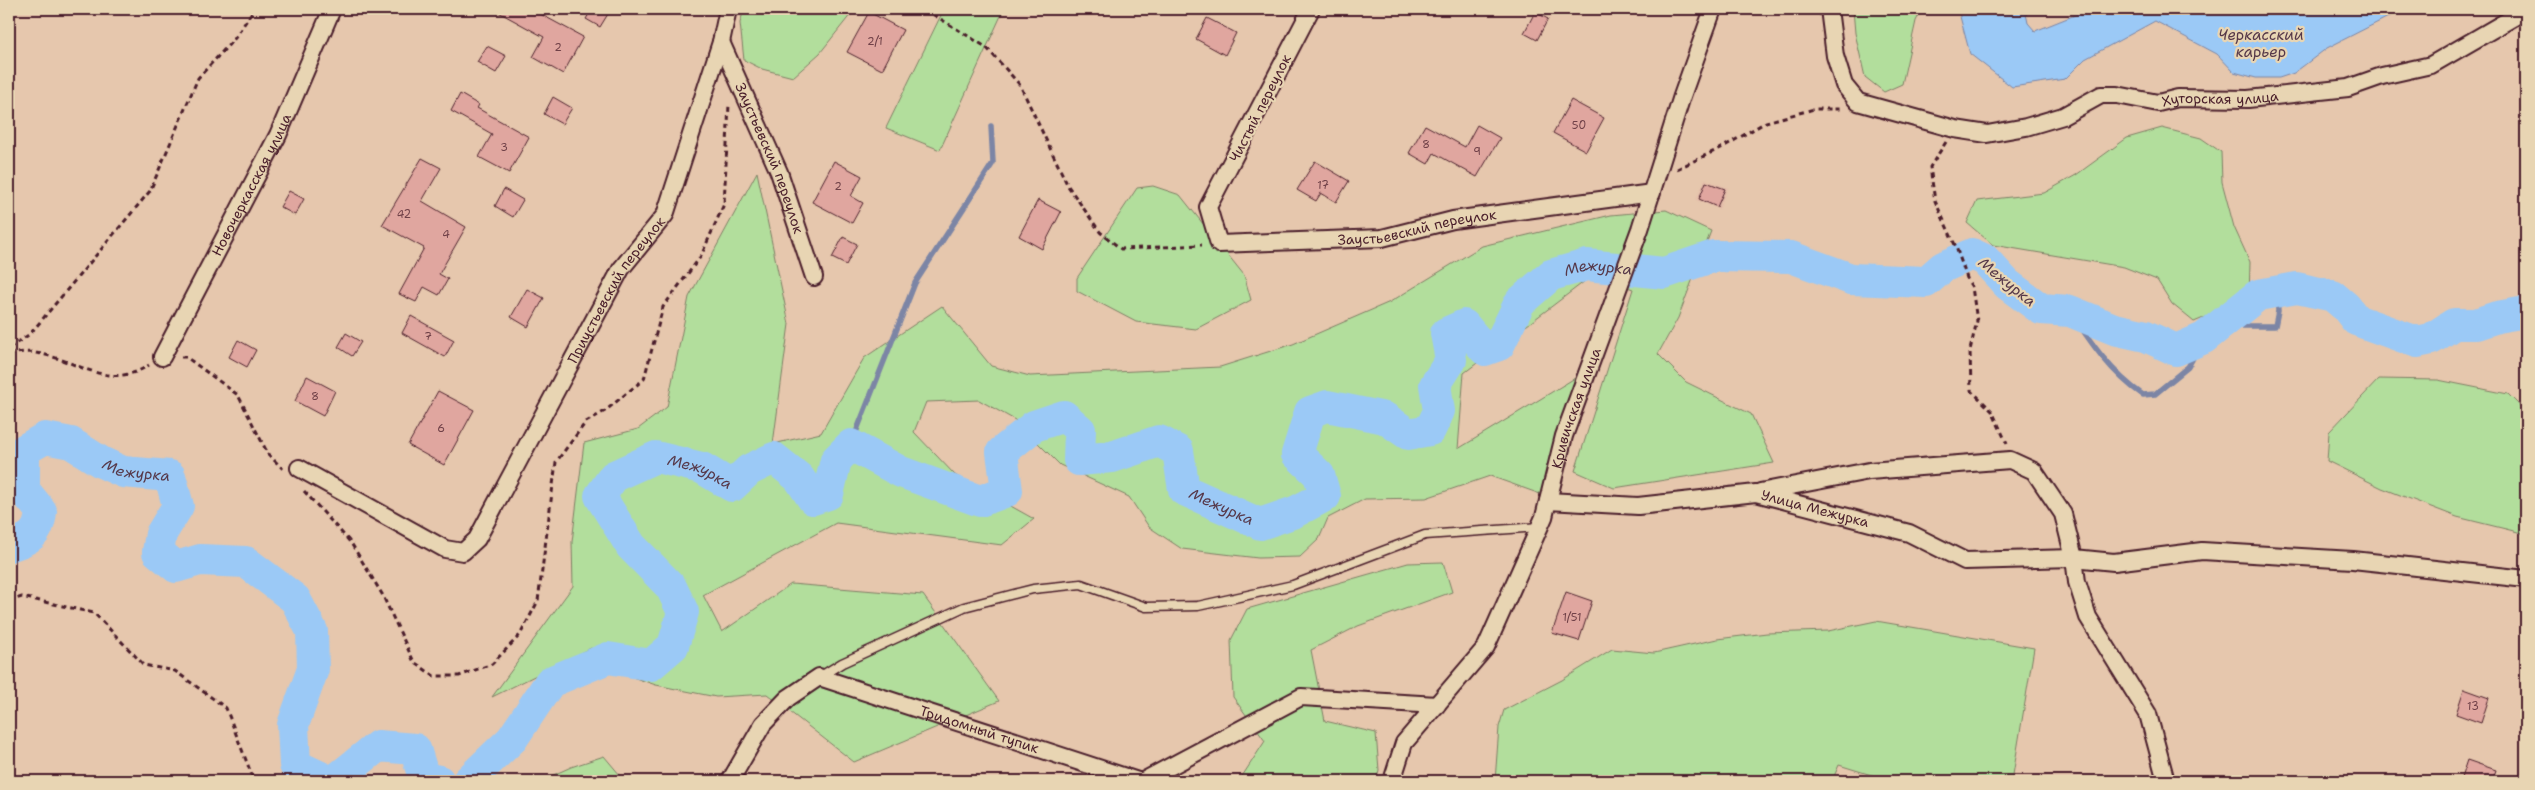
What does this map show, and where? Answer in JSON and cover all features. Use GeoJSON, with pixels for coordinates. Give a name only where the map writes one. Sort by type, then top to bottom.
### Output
{"type":"FeatureCollection","features":[{"type":"Feature","properties":{"kind":"street","name":"Новочеркасская улица"},"geometry":{"type":"LineString","coordinates":[[162,357],[278,135],[332,9]]}},
{"type":"Feature","properties":{"kind":"street","name":"Приустьевский переулок"},"geometry":{"type":"LineString","coordinates":[[294,472],[445,549],[463,552],[477,539],[621,269],[665,215],[720,42],[728,9]]}},
{"type":"Feature","properties":{"kind":"street","name":"Чистый переулок"},"geometry":{"type":"LineString","coordinates":[[1219,244],[1208,207],[1311,9]]}},
{"type":"Feature","properties":{"kind":"street","name":"Кривичская улица"},"geometry":{"type":"LineString","coordinates":[[1392,781],[1404,743],[1486,647],[1540,527],[1564,436],[1640,228],[1682,96],[1713,9]]}},
{"type":"Feature","properties":{"kind":"street","name":"Хуторская улица"},"geometry":{"type":"LineString","coordinates":[[1829,9],[1835,56],[1844,85],[1858,102],[1875,109],[1954,129],[1987,134],[2026,127],[2063,116],[2101,95],[2116,95],[2158,103],[2178,98],[2248,99],[2348,88],[2382,76],[2431,65],[2526,10]]}},
{"type":"Feature","properties":{"kind":"street","name":"Заустьевский переулок"},"geometry":{"type":"LineString","coordinates":[[720,42],[779,172],[814,277]]}},
{"type":"Feature","properties":{"kind":"street","name":"Заустьевский переулок"},"geometry":{"type":"LineString","coordinates":[[1219,244],[1382,238],[1454,220],[1654,185]]}},
{"type":"Feature","properties":{"kind":"street"},"geometry":{"type":"LineString","coordinates":[[1756,493],[1869,471],[2010,460],[2034,471],[2064,514],[2074,558],[2077,582],[2088,617],[2148,714],[2166,781]]}},
{"type":"Feature","properties":{"kind":"street","name":"Улица Межурка"},"geometry":{"type":"LineString","coordinates":[[1548,501],[1638,506],[1756,493],[1909,533],[1965,561],[2074,558],[2114,562],[2202,551],[2353,560],[2526,579]]}},
{"type":"Feature","properties":{"kind":"street"},"geometry":{"type":"LineString","coordinates":[[730,781],[763,724],[788,698],[819,677]]}},
{"type":"Feature","properties":{"kind":"street","name":"Тридомный тупик"},"geometry":{"type":"LineString","coordinates":[[819,677],[1138,781]]}},
{"type":"Feature","properties":{"kind":"street"},"geometry":{"type":"LineString","coordinates":[[1143,781],[1302,697],[1437,705]]}},
{"type":"Feature","properties":{"kind":"lane"},"geometry":{"type":"LineString","coordinates":[[819,677],[842,663],[964,607],[1033,589],[1081,584],[1146,607],[1198,606],[1293,584],[1425,535],[1540,527]]}},
{"type":"Feature","properties":{"kind":"path"},"geometry":{"type":"LineString","coordinates":[[9,348],[30,334],[150,191],[198,78],[235,38],[254,9]]}},
{"type":"Feature","properties":{"kind":"path"},"geometry":{"type":"LineString","coordinates":[[916,9],[934,15],[986,47],[1020,85],[1068,186],[1100,232],[1121,250],[1219,244]]}},
{"type":"Feature","properties":{"kind":"path"},"geometry":{"type":"LineString","coordinates":[[302,489],[351,543],[382,594],[414,662],[434,676],[459,676],[492,664],[520,635],[538,602],[556,462],[586,422],[605,410],[644,379],[663,307],[701,256],[724,204],[729,102]]}},
{"type":"Feature","properties":{"kind":"path"},"geometry":{"type":"LineString","coordinates":[[1654,185],[1766,122],[1814,109],[1875,109]]}},
{"type":"Feature","properties":{"kind":"path"},"geometry":{"type":"LineString","coordinates":[[1954,129],[1930,167],[1935,201],[1972,287],[1977,321],[1970,350],[1971,390],[1992,411],[2007,442],[2010,460]]}},
{"type":"Feature","properties":{"kind":"path"},"geometry":{"type":"LineString","coordinates":[[9,354],[36,352],[108,377],[140,371],[162,357],[186,358],[238,395],[268,454],[294,472]]}},
{"type":"Feature","properties":{"kind":"path"},"geometry":{"type":"LineString","coordinates":[[9,602],[22,597],[94,613],[144,665],[175,671],[226,708],[254,781]]}},
{"type":"Feature","properties":{"kind":"shaded area"},"geometry":{"type":"Polygon","coordinates":[[[1705,179],[1728,188],[1719,209],[1696,200],[1705,179]]]}},
{"type":"Feature","properties":{"kind":"green space"},"geometry":{"type":"Polygon","coordinates":[[[744,9],[855,9],[820,53],[793,77],[762,69],[744,60],[740,23],[744,9]]]}},
{"type":"Feature","properties":{"kind":"green space"},"geometry":{"type":"Polygon","coordinates":[[[944,9],[1004,9],[940,150],[886,128],[944,9]]]}},
{"type":"Feature","properties":{"kind":"green space"},"geometry":{"type":"Polygon","coordinates":[[[1853,9],[1922,9],[1916,21],[1902,84],[1884,92],[1865,77],[1855,33],[1853,9]]]}},
{"type":"Feature","properties":{"kind":"green space"},"geometry":{"type":"Polygon","coordinates":[[[2162,128],[2201,138],[2221,152],[2222,182],[2234,227],[2250,262],[2249,299],[2194,322],[2172,304],[2157,280],[2124,267],[1993,245],[1967,223],[1977,201],[2044,193],[2076,175],[2127,138],[2162,128]]]}},
{"type":"Feature","properties":{"kind":"green space"},"geometry":{"type":"Polygon","coordinates":[[[757,172],[789,324],[773,444],[821,433],[864,358],[942,306],[991,366],[1030,376],[1220,367],[1293,344],[1390,302],[1482,246],[1611,215],[1666,210],[1711,231],[1678,318],[1658,354],[1686,382],[1751,414],[1774,463],[1614,488],[1575,471],[1633,289],[1593,275],[1464,373],[1458,449],[1575,378],[1543,495],[1490,476],[1426,498],[1365,499],[1328,518],[1319,539],[1300,557],[1258,558],[1182,549],[1149,527],[1129,497],[1060,465],[1015,420],[979,400],[926,402],[914,432],[955,475],[1034,519],[1002,545],[836,523],[703,595],[722,632],[791,584],[923,595],[999,701],[854,762],[767,694],[716,697],[656,685],[632,677],[591,648],[492,697],[573,586],[572,542],[584,443],[638,429],[667,407],[689,297],[757,172]]]}},
{"type":"Feature","properties":{"kind":"green space"},"geometry":{"type":"Polygon","coordinates":[[[1153,186],[1180,195],[1244,275],[1251,300],[1196,329],[1136,322],[1077,291],[1077,278],[1137,188],[1153,186]]]}},
{"type":"Feature","properties":{"kind":"green space"},"geometry":{"type":"Polygon","coordinates":[[[2379,379],[2438,380],[2508,394],[2526,412],[2526,534],[2457,517],[2382,488],[2327,461],[2329,432],[2379,379]]]}},
{"type":"Feature","properties":{"kind":"green space"},"geometry":{"type":"Polygon","coordinates":[[[1443,562],[1452,592],[1358,626],[1311,650],[1325,721],[1376,733],[1379,770],[1376,781],[1239,781],[1265,741],[1233,697],[1231,640],[1247,609],[1408,563],[1443,562]]]}},
{"type":"Feature","properties":{"kind":"green space"},"geometry":{"type":"Polygon","coordinates":[[[1876,621],[2034,648],[2012,781],[1891,781],[1839,765],[1832,781],[1495,781],[1499,727],[1504,710],[1562,680],[1612,649],[1654,653],[1717,639],[1767,633],[1828,631],[1876,621]]]}},
{"type":"Feature","properties":{"kind":"green space"},"geometry":{"type":"Polygon","coordinates":[[[604,756],[625,781],[540,781],[571,767],[604,756]]]}},
{"type":"Feature","properties":{"kind":"water","name":"Черкасский карьер"},"geometry":{"type":"Polygon","coordinates":[[[1958,9],[2025,9],[2028,23],[2035,31],[2080,13],[2113,12],[2130,9],[2404,9],[2327,48],[2294,73],[2279,78],[2256,78],[2234,72],[2217,54],[2155,21],[2085,59],[2065,79],[2012,87],[1970,54],[1958,9]]]}},
{"type":"Feature","properties":{"kind":"building"},"geometry":{"type":"Polygon","coordinates":[[[493,9],[531,9],[583,37],[563,74],[533,57],[544,37],[493,9]]]}},
{"type":"Feature","properties":{"kind":"building"},"geometry":{"type":"Polygon","coordinates":[[[592,9],[611,9],[600,27],[586,19],[592,9]]]}},
{"type":"Feature","properties":{"kind":"building"},"geometry":{"type":"Polygon","coordinates":[[[869,12],[903,30],[882,70],[847,52],[869,12]]]}},
{"type":"Feature","properties":{"kind":"building"},"geometry":{"type":"Polygon","coordinates":[[[1535,12],[1548,19],[1537,40],[1524,33],[1535,12]]]}},
{"type":"Feature","properties":{"kind":"building"},"geometry":{"type":"Polygon","coordinates":[[[1207,18],[1236,33],[1225,55],[1196,39],[1207,18]]]}},
{"type":"Feature","properties":{"kind":"building"},"geometry":{"type":"Polygon","coordinates":[[[487,46],[506,56],[496,73],[477,62],[487,46]]]}},
{"type":"Feature","properties":{"kind":"building"},"geometry":{"type":"Polygon","coordinates":[[[460,94],[479,105],[477,108],[529,137],[509,173],[479,157],[492,134],[451,111],[460,94]]]}},
{"type":"Feature","properties":{"kind":"building"},"geometry":{"type":"Polygon","coordinates":[[[553,97],[572,108],[562,124],[544,114],[553,97]]]}},
{"type":"Feature","properties":{"kind":"building"},"geometry":{"type":"Polygon","coordinates":[[[1571,100],[1604,118],[1586,151],[1553,133],[1571,100]]]}},
{"type":"Feature","properties":{"kind":"building"},"geometry":{"type":"Polygon","coordinates":[[[1425,125],[1465,147],[1477,125],[1500,138],[1477,177],[1434,153],[1428,164],[1409,153],[1425,125]]]}},
{"type":"Feature","properties":{"kind":"building"},"geometry":{"type":"Polygon","coordinates":[[[422,158],[441,168],[422,201],[466,227],[439,274],[448,279],[439,295],[424,287],[416,302],[399,294],[424,248],[382,225],[422,158]]]}},
{"type":"Feature","properties":{"kind":"building"},"geometry":{"type":"Polygon","coordinates":[[[834,161],[862,176],[851,196],[863,203],[852,223],[812,202],[834,161]]]}},
{"type":"Feature","properties":{"kind":"building"},"geometry":{"type":"Polygon","coordinates":[[[1315,161],[1349,181],[1336,202],[1321,193],[1316,201],[1297,190],[1315,161]]]}},
{"type":"Feature","properties":{"kind":"building"},"geometry":{"type":"Polygon","coordinates":[[[1706,182],[1725,189],[1717,207],[1699,199],[1706,182]]]}},
{"type":"Feature","properties":{"kind":"building"},"geometry":{"type":"Polygon","coordinates":[[[504,189],[523,200],[513,217],[495,206],[504,189]]]}},
{"type":"Feature","properties":{"kind":"building"},"geometry":{"type":"Polygon","coordinates":[[[289,191],[304,199],[295,215],[280,207],[289,191]]]}},
{"type":"Feature","properties":{"kind":"building"},"geometry":{"type":"Polygon","coordinates":[[[1038,200],[1061,212],[1042,249],[1019,236],[1038,200]]]}},
{"type":"Feature","properties":{"kind":"building"},"geometry":{"type":"Polygon","coordinates":[[[843,237],[857,244],[846,265],[832,258],[843,237]]]}},
{"type":"Feature","properties":{"kind":"building"},"geometry":{"type":"Polygon","coordinates":[[[527,289],[544,298],[528,327],[511,317],[527,289]]]}},
{"type":"Feature","properties":{"kind":"building"},"geometry":{"type":"Polygon","coordinates":[[[411,316],[454,340],[445,357],[402,333],[411,316]]]}},
{"type":"Feature","properties":{"kind":"building"},"geometry":{"type":"Polygon","coordinates":[[[346,333],[361,342],[352,356],[338,347],[346,333]]]}},
{"type":"Feature","properties":{"kind":"building"},"geometry":{"type":"Polygon","coordinates":[[[238,340],[256,350],[247,367],[229,357],[238,340]]]}},
{"type":"Feature","properties":{"kind":"building"},"geometry":{"type":"Polygon","coordinates":[[[307,376],[335,391],[323,416],[295,401],[307,376]]]}},
{"type":"Feature","properties":{"kind":"building"},"geometry":{"type":"Polygon","coordinates":[[[438,391],[474,410],[444,465],[408,445],[438,391]]]}},
{"type":"Feature","properties":{"kind":"building"},"geometry":{"type":"Polygon","coordinates":[[[1566,592],[1592,601],[1579,641],[1552,633],[1566,592]]]}},
{"type":"Feature","properties":{"kind":"building"},"geometry":{"type":"Polygon","coordinates":[[[2464,689],[2489,698],[2481,723],[2456,714],[2464,689]]]}},
{"type":"Feature","properties":{"kind":"building"},"geometry":{"type":"Polygon","coordinates":[[[2467,760],[2496,770],[2492,781],[2460,781],[2467,760]]]}},
{"type":"Feature","properties":{"kind":"waterway"},"geometry":{"type":"LineString","coordinates":[[851,445],[915,283],[993,163],[991,126]]}},
{"type":"Feature","properties":{"kind":"waterway","name":"Межурка"},"geometry":{"type":"LineString","coordinates":[[468,781],[512,739],[550,682],[608,658],[651,665],[673,646],[683,612],[671,587],[631,546],[600,496],[614,476],[656,457],[702,468],[732,486],[749,470],[774,458],[799,478],[813,499],[828,494],[836,460],[851,445],[901,472],[980,501],[1007,491],[1002,452],[1034,426],[1064,416],[1080,430],[1079,460],[1112,457],[1159,441],[1178,451],[1184,490],[1260,524],[1295,512],[1325,496],[1319,475],[1297,454],[1310,412],[1327,406],[1385,418],[1408,434],[1430,430],[1439,411],[1435,385],[1451,360],[1446,333],[1464,325],[1485,350],[1499,345],[1520,302],[1551,275],[1587,265],[1664,273],[1714,256],[1791,257],[1851,279],[1926,282],[1943,267],[1972,254],[1985,260],[2007,284],[2041,309],[2070,311],[2114,329],[2146,336],[2176,350],[2204,338],[2258,295],[2297,288],[2333,296],[2346,307],[2356,320],[2417,342],[2431,339],[2454,324],[2476,324],[2497,317],[2526,312]]}},
{"type":"Feature","properties":{"kind":"waterway"},"geometry":{"type":"LineString","coordinates":[[2219,326],[2275,326],[2278,311],[2277,292]]}},
{"type":"Feature","properties":{"kind":"waterway"},"geometry":{"type":"LineString","coordinates":[[2070,311],[2111,367],[2143,395],[2155,394],[2188,367],[2204,338]]}},
{"type":"Feature","properties":{"kind":"waterway","name":"Межурка"},"geometry":{"type":"LineString","coordinates":[[9,546],[28,538],[36,531],[38,526],[41,511],[24,490],[24,450],[45,438],[71,443],[101,462],[123,472],[170,476],[178,506],[161,534],[158,552],[176,567],[200,560],[246,562],[295,599],[312,631],[313,669],[293,725],[295,765],[329,781]]}},
{"type":"Feature","properties":{"kind":"waterway","name":"Межурка"},"geometry":{"type":"LineString","coordinates":[[334,781],[378,746],[415,749],[424,778],[439,781]]}}]}
